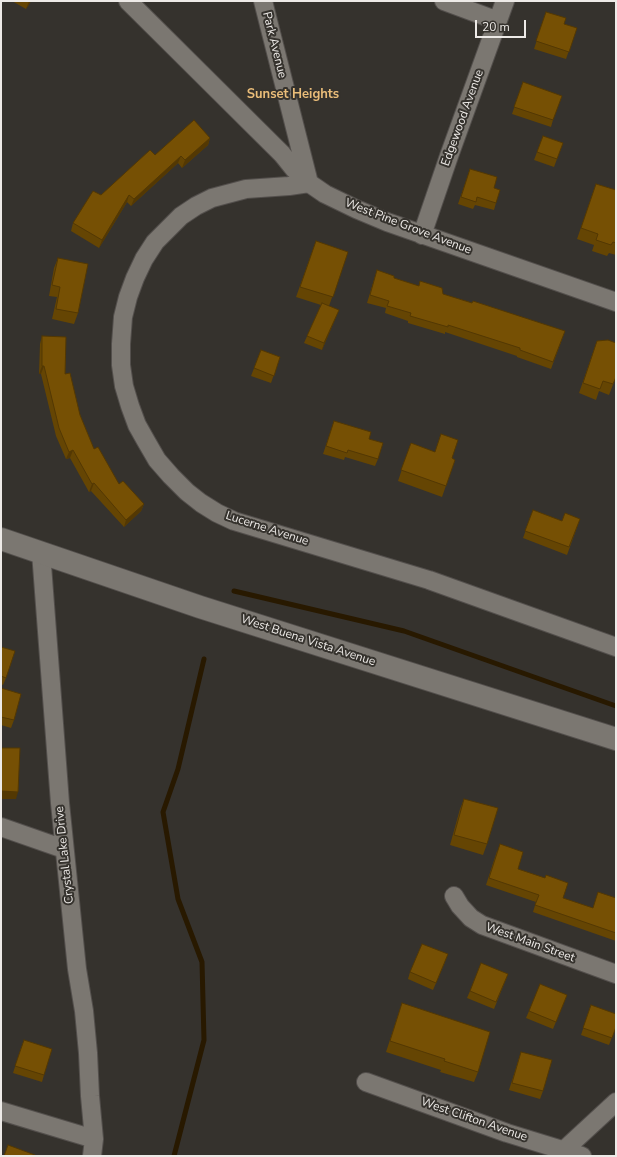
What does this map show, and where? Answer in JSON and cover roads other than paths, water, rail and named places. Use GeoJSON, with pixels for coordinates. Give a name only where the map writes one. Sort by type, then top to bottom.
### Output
{"type":"FeatureCollection","features":[{"type":"Feature","properties":{"kind":"street","name":"West Pine Grove Avenue"},"geometry":{"type":"LineString","coordinates":[[128,1],[309,183],[325,194],[356,209],[422,235],[616,302]]}},
{"type":"Feature","properties":{"kind":"street","name":"Park Avenue"},"geometry":{"type":"LineString","coordinates":[[263,1],[309,183]]}},
{"type":"Feature","properties":{"kind":"street"},"geometry":{"type":"LineString","coordinates":[[444,1],[498,21]]}},
{"type":"Feature","properties":{"kind":"street","name":"Edgewood Avenue"},"geometry":{"type":"LineString","coordinates":[[422,235],[505,1]]}},
{"type":"Feature","properties":{"kind":"street","name":"Lucerne Avenue"},"geometry":{"type":"LineString","coordinates":[[309,183],[246,189],[212,198],[181,216],[155,242],[144,259],[128,297],[123,318],[121,365],[124,386],[130,406],[143,436],[158,460],[171,476],[196,499],[217,513],[234,521],[429,580],[616,647]]}},
{"type":"Feature","properties":{"kind":"street","name":"West Buena Vista Avenue"},"geometry":{"type":"LineString","coordinates":[[1,539],[200,607],[616,739]]}},
{"type":"Feature","properties":{"kind":"street","name":"Crystal Lake Drive"},"geometry":{"type":"LineString","coordinates":[[40,552],[64,849],[86,1039],[93,1147]]}},
{"type":"Feature","properties":{"kind":"street"},"geometry":{"type":"LineString","coordinates":[[1,827],[64,849]]}},
{"type":"Feature","properties":{"kind":"street","name":"West Main Street"},"geometry":{"type":"LineString","coordinates":[[454,896],[460,906],[471,918],[482,925],[616,974]]}},
{"type":"Feature","properties":{"kind":"street","name":"West Clifton Avenue"},"geometry":{"type":"LineString","coordinates":[[366,1082],[507,1133],[582,1156]]}},
{"type":"Feature","properties":{"kind":"street"},"geometry":{"type":"LineString","coordinates":[[564,1150],[616,1102]]}},
{"type":"Feature","properties":{"kind":"street"},"geometry":{"type":"LineString","coordinates":[[1,1111],[93,1147]]}},
{"type":"Feature","properties":{"kind":"waterway"},"geometry":{"type":"LineString","coordinates":[[234,591],[404,631],[616,706]]}},
{"type":"Feature","properties":{"kind":"waterway"},"geometry":{"type":"LineString","coordinates":[[174,1156],[204,1040],[202,962],[178,899],[163,812],[178,769],[204,659]]}},
{"type":"Feature","properties":{"kind":"district","name":"Sunset Heights"},"geometry":{"type":"Point","coordinates":[293,95]}}]}
